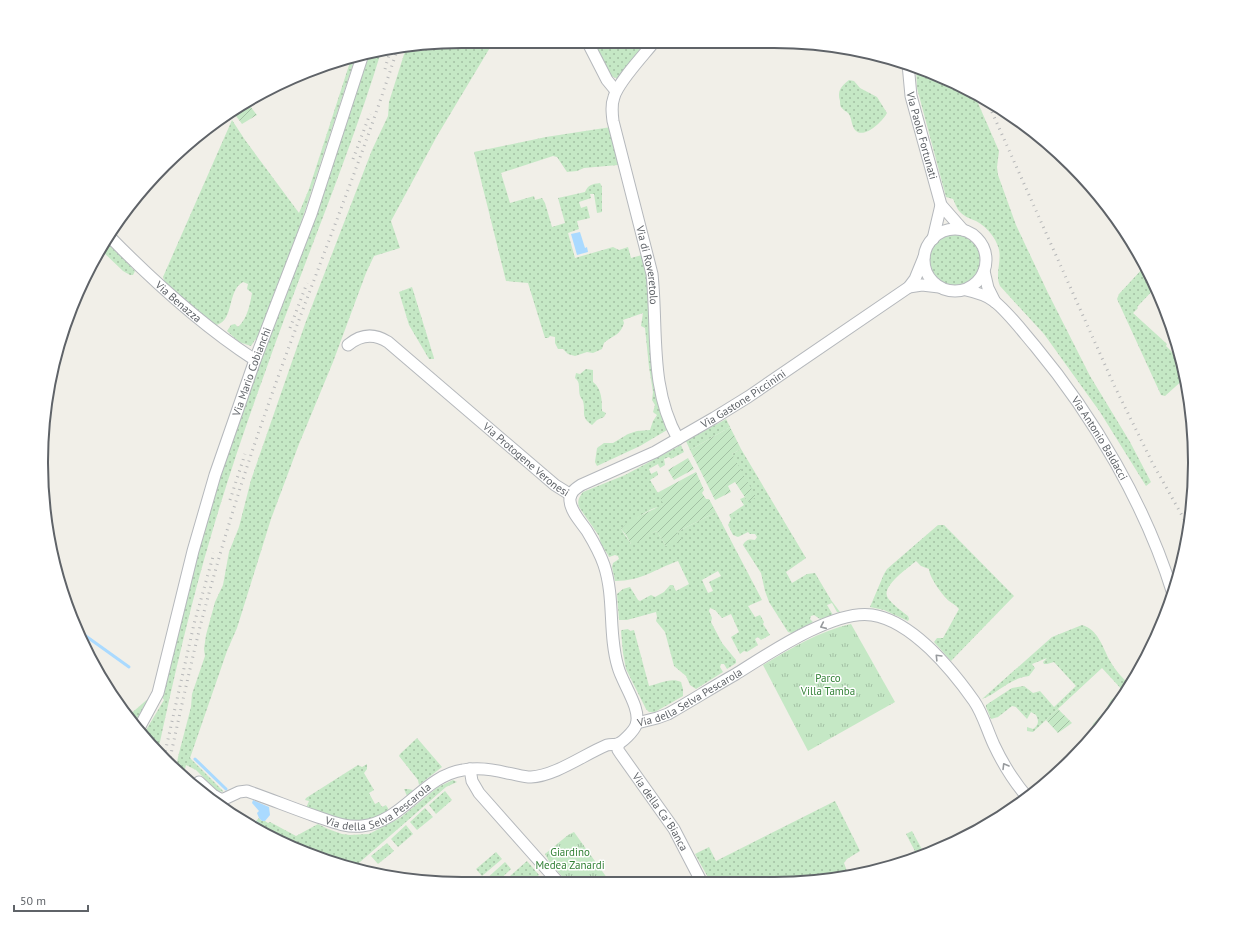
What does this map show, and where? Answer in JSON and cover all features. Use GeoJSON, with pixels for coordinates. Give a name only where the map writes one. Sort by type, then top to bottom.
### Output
{"type":"FeatureCollection","features":[{"type":"Feature","properties":{"kind":"street"},"geometry":{"type":"LineString","coordinates":[[591,48],[607,80],[616,91]]}},
{"type":"Feature","properties":{"kind":"street","name":"Via di Roveretolo"},"geometry":{"type":"LineString","coordinates":[[649,48],[616,91],[612,103],[613,121],[652,274],[658,380],[670,420],[678,439]]}},
{"type":"Feature","properties":{"kind":"street","name":"Via Mario Cobianchi"},"geometry":{"type":"LineString","coordinates":[[141,724],[157,695],[186,578],[207,502],[232,425],[311,214],[361,61]]}},
{"type":"Feature","properties":{"kind":"street","name":"Via Paolo Fortunati"},"geometry":{"type":"LineString","coordinates":[[909,71],[911,96],[941,205],[963,230]]}},
{"type":"Feature","properties":{"kind":"street","name":"Via Paolo Fortunati"},"geometry":{"type":"LineString","coordinates":[[933,239],[941,205]]}},
{"type":"Feature","properties":{"kind":"street"},"geometry":{"type":"LineString","coordinates":[[909,287],[922,285],[939,287],[951,291],[966,290],[975,284],[984,272],[987,260],[982,244],[972,234],[963,230],[947,230],[938,234],[927,248],[924,258],[925,268],[929,277],[939,287]]}},
{"type":"Feature","properties":{"kind":"street","name":"Via Benazza"},"geometry":{"type":"LineString","coordinates":[[113,240],[159,286],[226,339],[256,360]]}},
{"type":"Feature","properties":{"kind":"street","name":"Via Gastone Piccinini"},"geometry":{"type":"LineString","coordinates":[[571,495],[573,490],[578,487],[640,459],[678,439],[748,397],[909,287],[915,279],[924,258]]}},
{"type":"Feature","properties":{"kind":"street","name":"Via Antonio Baldacci"},"geometry":{"type":"LineString","coordinates":[[984,272],[986,283],[995,302],[1027,337],[1052,368],[1082,409],[1104,443],[1128,486],[1150,532],[1170,583]]}},
{"type":"Feature","properties":{"kind":"street","name":"Via Antonio Baldacci"},"geometry":{"type":"LineString","coordinates":[[966,290],[995,302]]}},
{"type":"Feature","properties":{"kind":"street","name":"Via Protogene Veronesi"},"geometry":{"type":"LineString","coordinates":[[348,345],[362,336],[381,338],[388,342],[555,485],[571,495],[570,502],[572,509],[590,537],[604,565],[610,597],[616,661],[634,705],[637,723]]}},
{"type":"Feature","properties":{"kind":"street","name":"Via della Selva Pescarola"},"geometry":{"type":"LineString","coordinates":[[221,799],[239,792],[247,791],[340,824],[362,826],[376,823],[388,818],[428,786],[442,777],[455,772],[470,769],[486,769],[524,776],[535,776],[553,771],[608,745],[618,744],[630,735],[637,723],[668,714],[782,646],[819,627],[848,617],[860,615],[871,615],[888,620],[902,627],[922,642],[942,661],[977,707],[1002,762],[1024,793]]}},
{"type":"Feature","properties":{"kind":"street","name":"Via della Ca' Bianca"},"geometry":{"type":"LineString","coordinates":[[618,744],[620,753],[677,835],[699,877]]}},
{"type":"Feature","properties":{"kind":"street"},"geometry":{"type":"LineString","coordinates":[[470,769],[472,781],[479,793],[554,877]]}},
{"type":"Feature","properties":{"kind":"green space"},"geometry":{"type":"Polygon","coordinates":[[[490,48],[437,136],[391,221],[400,248],[374,256],[366,273],[333,362],[299,444],[271,519],[237,628],[227,651],[190,758],[223,792],[216,790],[196,770],[186,765],[185,770],[177,763],[191,707],[192,694],[205,656],[204,649],[206,635],[215,602],[223,585],[229,552],[239,527],[251,480],[305,324],[372,150],[388,116],[389,102],[405,53],[435,49],[490,48]]]}},
{"type":"Feature","properties":{"kind":"green space"},"geometry":{"type":"Polygon","coordinates":[[[597,48],[642,48],[618,79],[611,76],[597,48]]]}},
{"type":"Feature","properties":{"kind":"green space"},"geometry":{"type":"Polygon","coordinates":[[[380,57],[354,134],[243,434],[205,556],[190,612],[159,745],[146,730],[164,700],[162,697],[201,542],[223,466],[247,397],[309,233],[366,60],[380,57]]]}},
{"type":"Feature","properties":{"kind":"green space"},"geometry":{"type":"Polygon","coordinates":[[[354,62],[300,226],[257,339],[251,346],[239,342],[227,331],[231,325],[235,324],[238,327],[246,316],[252,293],[247,289],[248,284],[243,282],[237,287],[227,315],[221,323],[216,325],[165,284],[163,277],[232,120],[299,213],[309,189],[350,64],[354,62]]]}},
{"type":"Feature","properties":{"kind":"green space"},"geometry":{"type":"Polygon","coordinates":[[[916,74],[957,91],[978,102],[999,151],[997,167],[998,175],[1016,225],[1090,376],[1130,442],[1151,482],[1146,486],[1100,412],[1044,334],[1000,286],[998,276],[1000,255],[999,249],[993,237],[983,225],[966,217],[960,212],[953,199],[946,197],[917,88],[916,74]]]}},
{"type":"Feature","properties":{"kind":"green space"},"geometry":{"type":"Polygon","coordinates":[[[849,80],[854,81],[860,88],[877,97],[887,113],[877,125],[863,133],[855,130],[848,113],[840,105],[839,92],[844,84],[849,80]]]}},
{"type":"Feature","properties":{"kind":"green space"},"geometry":{"type":"Polygon","coordinates":[[[251,107],[257,115],[242,124],[236,116],[251,107]]]}},
{"type":"Feature","properties":{"kind":"green space"},"geometry":{"type":"Polygon","coordinates":[[[611,127],[620,162],[618,165],[584,168],[577,171],[567,172],[557,157],[553,156],[501,173],[510,203],[534,196],[535,200],[542,198],[545,203],[552,227],[565,223],[558,198],[585,192],[591,185],[600,183],[602,187],[602,212],[597,213],[594,194],[590,194],[591,198],[579,202],[581,208],[587,206],[590,218],[577,221],[579,229],[568,233],[575,258],[613,247],[619,250],[628,247],[631,258],[642,255],[647,277],[658,395],[667,430],[640,446],[597,466],[595,462],[597,448],[604,443],[613,443],[628,434],[637,431],[650,430],[657,415],[653,412],[655,405],[652,400],[653,392],[645,328],[641,326],[643,313],[623,320],[624,323],[618,333],[604,343],[602,349],[593,353],[587,352],[575,356],[568,354],[563,349],[558,349],[555,343],[555,337],[550,336],[545,338],[528,283],[506,281],[474,152],[546,137],[611,127]]]}},
{"type":"Feature","properties":{"kind":"green space"},"geometry":{"type":"Polygon","coordinates":[[[950,235],[960,235],[973,242],[980,255],[980,265],[973,278],[960,285],[950,285],[941,281],[934,274],[930,265],[930,255],[934,246],[941,239],[950,235]]]}},
{"type":"Feature","properties":{"kind":"green space"},"geometry":{"type":"Polygon","coordinates":[[[111,244],[135,271],[133,275],[130,275],[123,271],[105,254],[111,244]]]}},
{"type":"Feature","properties":{"kind":"green space"},"geometry":{"type":"Polygon","coordinates":[[[1141,271],[1151,292],[1133,313],[1167,344],[1166,346],[1174,354],[1180,382],[1165,396],[1161,395],[1117,299],[1119,294],[1141,271]]]}},
{"type":"Feature","properties":{"kind":"green space"},"geometry":{"type":"Polygon","coordinates":[[[412,287],[434,359],[429,359],[409,325],[399,292],[412,287]]]}},
{"type":"Feature","properties":{"kind":"green space"},"geometry":{"type":"Polygon","coordinates":[[[586,369],[593,370],[593,382],[600,392],[602,399],[602,411],[606,413],[604,417],[597,420],[592,425],[585,417],[579,384],[575,378],[576,373],[580,374],[586,369]]]}},
{"type":"Feature","properties":{"kind":"green space"},"geometry":{"type":"Polygon","coordinates":[[[726,419],[730,427],[690,450],[686,441],[726,419]]]}},
{"type":"Feature","properties":{"kind":"green space"},"geometry":{"type":"Polygon","coordinates":[[[730,427],[741,449],[732,454],[756,497],[748,502],[735,482],[728,486],[731,492],[715,500],[690,450],[730,427]]]}},
{"type":"Feature","properties":{"kind":"green space"},"geometry":{"type":"Polygon","coordinates":[[[681,445],[684,452],[671,459],[669,457],[664,459],[665,465],[660,468],[658,464],[649,469],[651,474],[657,471],[658,475],[650,480],[664,503],[661,507],[657,507],[646,512],[621,529],[631,544],[656,531],[666,546],[677,532],[716,512],[762,600],[748,606],[755,617],[760,615],[764,622],[763,624],[770,635],[761,640],[758,637],[755,639],[758,645],[747,652],[744,651],[740,654],[731,637],[739,632],[731,614],[722,618],[715,610],[710,608],[709,611],[712,618],[711,622],[722,643],[736,660],[736,663],[727,669],[724,664],[721,664],[720,667],[723,672],[696,689],[690,685],[686,676],[674,666],[665,632],[656,621],[656,612],[627,620],[619,620],[617,594],[623,589],[630,587],[640,601],[651,595],[655,597],[664,592],[670,585],[673,585],[676,591],[689,584],[678,561],[641,577],[615,581],[612,567],[613,563],[619,559],[618,556],[615,555],[609,557],[601,544],[599,536],[579,507],[579,499],[583,492],[625,475],[681,445]],[[718,571],[702,580],[708,593],[713,591],[709,582],[721,576],[718,571]]]}},
{"type":"Feature","properties":{"kind":"green space"},"geometry":{"type":"Polygon","coordinates":[[[741,449],[806,558],[786,572],[792,583],[807,574],[815,573],[840,612],[837,612],[832,603],[827,605],[833,615],[820,619],[814,615],[811,616],[810,619],[813,622],[792,633],[788,632],[769,602],[761,573],[743,545],[747,541],[755,540],[757,537],[755,534],[750,534],[748,532],[738,537],[733,535],[728,525],[731,519],[729,515],[744,505],[740,499],[745,497],[748,502],[732,454],[741,449]]]}},
{"type":"Feature","properties":{"kind":"green space"},"geometry":{"type":"Polygon","coordinates":[[[688,458],[694,469],[674,480],[668,470],[688,458]]]}},
{"type":"Feature","properties":{"kind":"green space"},"geometry":{"type":"Polygon","coordinates":[[[696,472],[704,490],[702,493],[706,499],[709,499],[716,512],[677,532],[682,541],[669,546],[666,546],[656,531],[634,544],[631,544],[621,529],[631,520],[661,507],[663,503],[657,493],[696,472]]]}},
{"type":"Feature","properties":{"kind":"green space"},"geometry":{"type":"Polygon","coordinates":[[[938,525],[944,525],[1014,596],[951,661],[934,642],[937,638],[943,638],[959,609],[940,591],[931,577],[929,569],[921,566],[916,561],[897,577],[889,587],[887,596],[896,607],[908,616],[908,621],[884,610],[870,607],[887,569],[938,525]]]}},
{"type":"Feature","properties":{"kind":"green space","name":"Parco Villa Tamba"},"geometry":{"type":"Polygon","coordinates":[[[851,624],[895,702],[808,751],[763,665],[795,646],[828,631],[851,624]]]}},
{"type":"Feature","properties":{"kind":"green space"},"geometry":{"type":"Polygon","coordinates":[[[1082,625],[1088,627],[1096,635],[1114,668],[1125,681],[1121,688],[1102,668],[1033,732],[1027,731],[1027,727],[1033,729],[1036,726],[1038,721],[1036,715],[1031,712],[1027,719],[1016,707],[1012,706],[998,717],[991,719],[986,705],[1012,688],[1024,686],[1033,693],[1040,691],[1054,707],[1076,686],[1054,662],[1044,664],[1043,662],[1047,658],[1032,664],[1035,668],[1029,676],[1022,677],[982,699],[1052,637],[1082,625]]]}},
{"type":"Feature","properties":{"kind":"green space"},"geometry":{"type":"Polygon","coordinates":[[[628,629],[630,631],[634,630],[649,686],[673,680],[681,682],[683,696],[655,712],[649,712],[646,709],[626,669],[621,631],[628,629]]]}},
{"type":"Feature","properties":{"kind":"green space"},"geometry":{"type":"Polygon","coordinates":[[[1116,696],[1105,710],[1111,700],[1116,696]]]}},
{"type":"Feature","properties":{"kind":"green space"},"geometry":{"type":"Polygon","coordinates":[[[150,697],[138,719],[132,712],[150,697]]]}},
{"type":"Feature","properties":{"kind":"green space"},"geometry":{"type":"Polygon","coordinates":[[[1058,709],[1072,723],[1058,733],[1046,720],[1058,709]]]}},
{"type":"Feature","properties":{"kind":"green space"},"geometry":{"type":"Polygon","coordinates":[[[1105,711],[1092,727],[1093,724],[1105,711]]]}},
{"type":"Feature","properties":{"kind":"green space"},"geometry":{"type":"Polygon","coordinates":[[[417,738],[442,767],[419,785],[418,780],[399,756],[417,738]]]}},
{"type":"Feature","properties":{"kind":"green space"},"geometry":{"type":"Polygon","coordinates":[[[367,764],[367,769],[364,773],[374,790],[369,793],[375,804],[379,802],[382,807],[386,805],[389,810],[407,796],[404,789],[413,790],[406,798],[391,810],[382,815],[362,820],[342,820],[306,808],[309,801],[305,800],[306,798],[358,765],[362,767],[367,764]]]}},
{"type":"Feature","properties":{"kind":"green space"},"geometry":{"type":"Polygon","coordinates":[[[453,780],[457,782],[446,787],[358,864],[329,855],[304,845],[256,821],[259,818],[262,821],[268,823],[270,822],[296,836],[318,824],[342,834],[369,834],[400,818],[438,787],[453,780]]]}},
{"type":"Feature","properties":{"kind":"green space"},"geometry":{"type":"Polygon","coordinates":[[[445,791],[452,800],[436,814],[429,805],[445,791]]]}},
{"type":"Feature","properties":{"kind":"green space"},"geometry":{"type":"Polygon","coordinates":[[[835,801],[860,851],[847,859],[844,863],[847,870],[801,876],[774,877],[708,877],[695,854],[709,847],[716,861],[835,801]]]}},
{"type":"Feature","properties":{"kind":"green space"},"geometry":{"type":"Polygon","coordinates":[[[425,808],[433,817],[417,830],[410,822],[425,808]]]}},
{"type":"Feature","properties":{"kind":"green space"},"geometry":{"type":"Polygon","coordinates":[[[406,825],[413,834],[398,847],[391,839],[406,825]]]}},
{"type":"Feature","properties":{"kind":"green space"},"geometry":{"type":"Polygon","coordinates":[[[912,831],[922,849],[915,852],[906,834],[912,831]]]}},
{"type":"Feature","properties":{"kind":"green space","name":"Giardino Medea Zanardi"},"geometry":{"type":"Polygon","coordinates":[[[574,832],[606,877],[563,877],[550,863],[545,854],[568,835],[574,832]]]}},
{"type":"Feature","properties":{"kind":"green space"},"geometry":{"type":"Polygon","coordinates":[[[387,843],[394,851],[378,864],[371,856],[387,843]]]}},
{"type":"Feature","properties":{"kind":"green space"},"geometry":{"type":"Polygon","coordinates":[[[496,852],[502,859],[482,876],[476,869],[496,852]]]}},
{"type":"Feature","properties":{"kind":"green space"},"geometry":{"type":"Polygon","coordinates":[[[527,861],[539,875],[537,877],[509,877],[527,861]]]}},
{"type":"Feature","properties":{"kind":"green space"},"geometry":{"type":"Polygon","coordinates":[[[505,862],[511,869],[502,877],[488,877],[505,862]]]}},
{"type":"Feature","properties":{"kind":"water"},"geometry":{"type":"Polygon","coordinates":[[[580,232],[585,248],[587,247],[588,252],[577,255],[571,234],[580,232]]]}},
{"type":"Feature","properties":{"kind":"water"},"geometry":{"type":"Polygon","coordinates":[[[253,800],[269,807],[270,815],[265,821],[262,821],[259,818],[257,813],[259,811],[252,803],[253,800]]]}},
{"type":"Feature","properties":{"kind":"waterway"},"geometry":{"type":"LineString","coordinates":[[87,637],[129,667]]}},
{"type":"Feature","properties":{"kind":"waterway"},"geometry":{"type":"LineString","coordinates":[[195,759],[226,789]]}},
{"type":"Feature","properties":{"kind":"railway"},"geometry":{"type":"LineString","coordinates":[[170,757],[200,627],[239,491],[282,366],[366,141],[396,54]]}},
{"type":"Feature","properties":{"kind":"railway"},"geometry":{"type":"LineString","coordinates":[[385,69],[389,55]]}},
{"type":"Feature","properties":{"kind":"railway"},"geometry":{"type":"LineString","coordinates":[[991,110],[1114,385],[1152,462],[1184,519]]}},
{"type":"Feature","properties":{"kind":"railway"},"geometry":{"type":"LineString","coordinates":[[353,159],[370,114]]}},
{"type":"Feature","properties":{"kind":"railway"},"geometry":{"type":"LineString","coordinates":[[290,328],[307,283]]}},
{"type":"Feature","properties":{"kind":"railway"},"geometry":{"type":"LineString","coordinates":[[230,500],[245,454]]}},
{"type":"Feature","properties":{"kind":"railway"},"geometry":{"type":"LineString","coordinates":[[165,752],[194,624],[214,553]]}}]}
